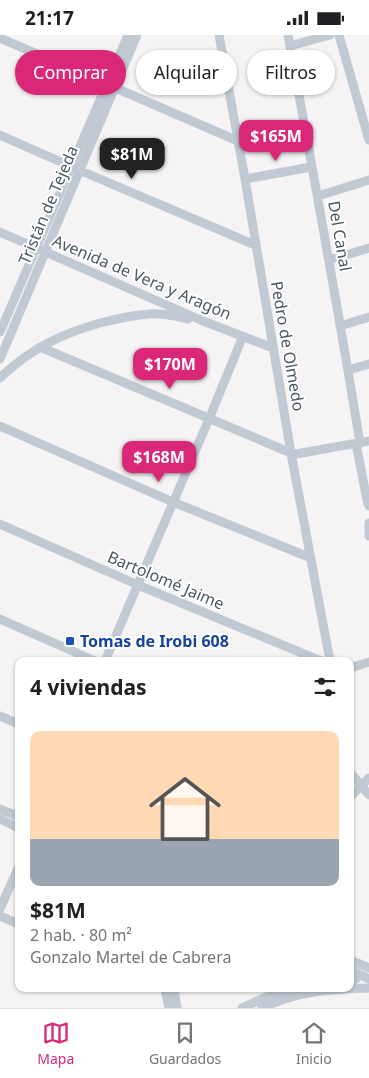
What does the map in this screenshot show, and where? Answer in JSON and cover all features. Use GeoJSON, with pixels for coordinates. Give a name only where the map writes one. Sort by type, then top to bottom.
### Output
{"type":"FeatureCollection","features":[{"type":"Feature","properties":{"kind":"street","name":"Tristán de Tejeda"},"geometry":{"type":"LineString","coordinates":[[123,50],[128,35]]}},
{"type":"Feature","properties":{"kind":"street","name":"Tristán de Tejeda"},"geometry":{"type":"LineString","coordinates":[[126,56],[137,35]]}},
{"type":"Feature","properties":{"kind":"street","name":"Pedro de Olmedo"},"geometry":{"type":"LineString","coordinates":[[219,35],[291,453],[329,657]]}},
{"type":"Feature","properties":{"kind":"street","name":"Del Canal"},"geometry":{"type":"LineString","coordinates":[[288,35],[362,443],[369,507]]}},
{"type":"Feature","properties":{"kind":"street"},"geometry":{"type":"LineString","coordinates":[[290,46],[330,35]]}},
{"type":"Feature","properties":{"kind":"street"},"geometry":{"type":"LineString","coordinates":[[339,35],[369,140]]}},
{"type":"Feature","properties":{"kind":"street"},"geometry":{"type":"LineString","coordinates":[[0,38],[28,50]]}},
{"type":"Feature","properties":{"kind":"street"},"geometry":{"type":"LineString","coordinates":[[126,92],[238,141]]}},
{"type":"Feature","properties":{"kind":"street","name":"Tristán de Tejeda"},"geometry":{"type":"LineString","coordinates":[[0,332],[40,250],[107,95]]}},
{"type":"Feature","properties":{"kind":"street"},"geometry":{"type":"LineString","coordinates":[[0,135],[255,245]]}},
{"type":"Feature","properties":{"kind":"street"},"geometry":{"type":"LineString","coordinates":[[245,179],[311,167]]}},
{"type":"Feature","properties":{"kind":"street"},"geometry":{"type":"LineString","coordinates":[[318,197],[369,180]]}},
{"type":"Feature","properties":{"kind":"street","name":"Avenida de Vera y Aragón"},"geometry":{"type":"LineString","coordinates":[[0,232],[203,321],[274,348]]}},
{"type":"Feature","properties":{"kind":"street"},"geometry":{"type":"LineString","coordinates":[[329,260],[369,248]]}},
{"type":"Feature","properties":{"kind":"street","name":"Tristán de Tejeda"},"geometry":{"type":"LineString","coordinates":[[0,359],[40,250]]}},
{"type":"Feature","properties":{"kind":"street"},"geometry":{"type":"LineString","coordinates":[[0,378],[14,365],[62,335],[114,319],[151,314],[203,321]]}},
{"type":"Feature","properties":{"kind":"street"},"geometry":{"type":"LineString","coordinates":[[340,326],[369,317]]}},
{"type":"Feature","properties":{"kind":"street"},"geometry":{"type":"LineString","coordinates":[[106,657],[174,502],[243,337]]}},
{"type":"Feature","properties":{"kind":"street"},"geometry":{"type":"LineString","coordinates":[[40,347],[296,455],[362,443]]}},
{"type":"Feature","properties":{"kind":"street"},"geometry":{"type":"LineString","coordinates":[[348,370],[369,364]]}},
{"type":"Feature","properties":{"kind":"street"},"geometry":{"type":"LineString","coordinates":[[0,426],[174,502],[310,558]]}},
{"type":"Feature","properties":{"kind":"street"},"geometry":{"type":"LineString","coordinates":[[369,523],[369,536]]}},
{"type":"Feature","properties":{"kind":"street","name":"Bartolomé Jaime"},"geometry":{"type":"LineString","coordinates":[[0,525],[311,657]]}},
{"type":"Feature","properties":{"kind":"street"},"geometry":{"type":"LineString","coordinates":[[0,619],[86,657]]}},
{"type":"Feature","properties":{"kind":"street"},"geometry":{"type":"LineString","coordinates":[[354,667],[369,662]]}},
{"type":"Feature","properties":{"kind":"street"},"geometry":{"type":"LineString","coordinates":[[0,716],[15,722]]}},
{"type":"Feature","properties":{"kind":"street"},"geometry":{"type":"LineString","coordinates":[[354,772],[369,778],[354,793]]}},
{"type":"Feature","properties":{"kind":"street"},"geometry":{"type":"LineString","coordinates":[[354,775],[369,795]]}},
{"type":"Feature","properties":{"kind":"street"},"geometry":{"type":"LineString","coordinates":[[1,809],[15,815]]}},
{"type":"Feature","properties":{"kind":"street"},"geometry":{"type":"LineString","coordinates":[[0,819],[15,826]]}},
{"type":"Feature","properties":{"kind":"street"},"geometry":{"type":"LineString","coordinates":[[0,909],[15,874]]}},
{"type":"Feature","properties":{"kind":"street"},"geometry":{"type":"LineString","coordinates":[[0,915],[15,921]]}},
{"type":"Feature","properties":{"kind":"street"},"geometry":{"type":"LineString","coordinates":[[354,962],[369,968]]}},
{"type":"Feature","properties":{"kind":"street"},"geometry":{"type":"LineString","coordinates":[[354,972],[369,979]]}},
{"type":"Feature","properties":{"kind":"street"},"geometry":{"type":"LineString","coordinates":[[354,988],[369,988]]}},
{"type":"Feature","properties":{"kind":"street"},"geometry":{"type":"LineString","coordinates":[[166,992],[169,1008]]}},
{"type":"Feature","properties":{"kind":"street"},"geometry":{"type":"LineString","coordinates":[[174,992],[177,1008]]}},
{"type":"Feature","properties":{"kind":"street"},"geometry":{"type":"LineString","coordinates":[[242,1008],[280,992]]}},
{"type":"Feature","properties":{"kind":"street"},"geometry":{"type":"LineString","coordinates":[[262,1008],[282,999],[312,992]]}},
{"type":"Feature","properties":{"kind":"place","name":"Tomas de Irobi 608"},"geometry":{"type":"Point","coordinates":[70,641]}}]}
